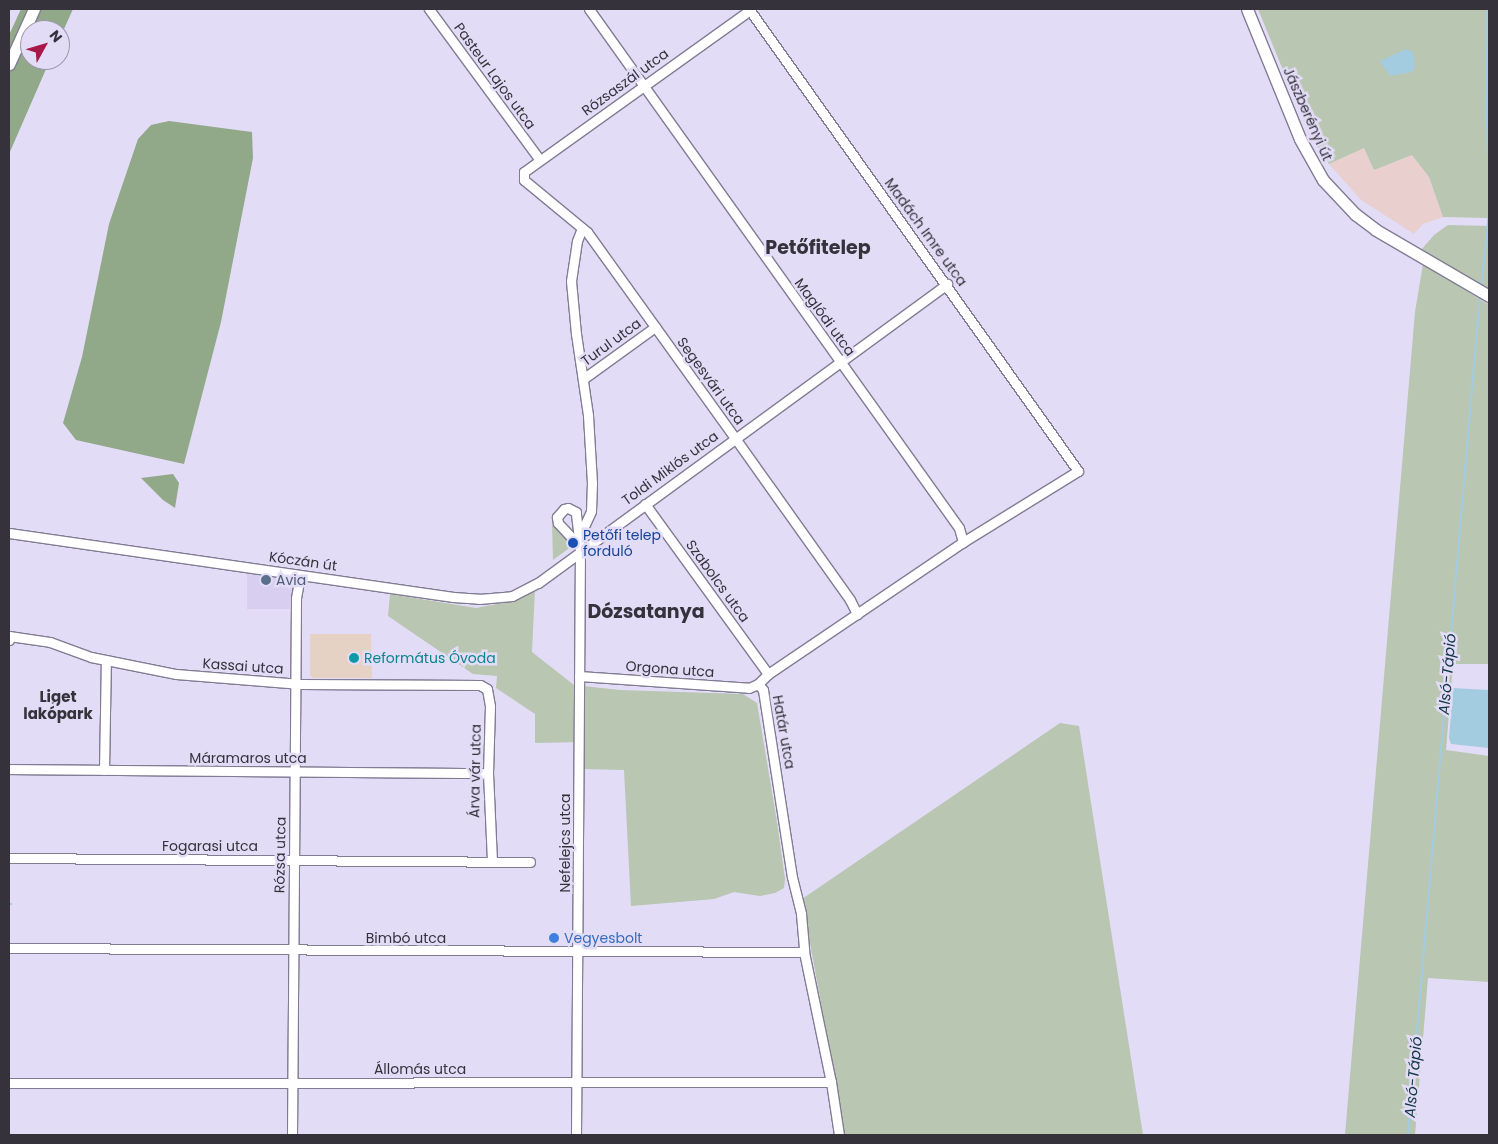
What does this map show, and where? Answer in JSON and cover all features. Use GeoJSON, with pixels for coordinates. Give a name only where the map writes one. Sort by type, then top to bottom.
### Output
{"type":"FeatureCollection","features":[{"type":"Feature","properties":{"kind":"main road"},"geometry":{"type":"LineString","coordinates":[[9,64],[34,9]]}},
{"type":"Feature","properties":{"kind":"main road","name":"Jászberényi út"},"geometry":{"type":"LineString","coordinates":[[1247,9],[1300,139],[1323,180],[1350,209],[1376,230],[1488,296]]}},
{"type":"Feature","properties":{"kind":"street","name":"Pasteur Lajos utca"},"geometry":{"type":"LineString","coordinates":[[429,9],[540,160]]}},
{"type":"Feature","properties":{"kind":"street","name":"Maglódi utca"},"geometry":{"type":"LineString","coordinates":[[589,9],[642,86],[959,528],[963,542]]}},
{"type":"Feature","properties":{"kind":"street","name":"Rózsaszál utca"},"geometry":{"type":"LineString","coordinates":[[524,180],[524,172],[749,9]]}},
{"type":"Feature","properties":{"kind":"street","name":"Madách Imre utca"},"geometry":{"type":"LineString","coordinates":[[749,9],[1078,470]]}},
{"type":"Feature","properties":{"kind":"street","name":"Segesvári utca"},"geometry":{"type":"LineString","coordinates":[[524,180],[582,228],[735,438],[850,600],[857,614]]}},
{"type":"Feature","properties":{"kind":"street"},"geometry":{"type":"LineString","coordinates":[[580,545],[589,519],[592,483],[583,379],[571,281],[577,240],[582,228]]}},
{"type":"Feature","properties":{"kind":"street","name":"Toldi Miklós utca"},"geometry":{"type":"LineString","coordinates":[[580,545],[645,504],[947,284]]}},
{"type":"Feature","properties":{"kind":"street","name":"Turul utca"},"geometry":{"type":"LineString","coordinates":[[583,379],[655,327]]}},
{"type":"Feature","properties":{"kind":"street","name":"Határ utca"},"geometry":{"type":"LineString","coordinates":[[839,1135],[831,1082],[804,952],[800,914],[792,876],[775,757],[763,690],[758,684],[768,674],[963,542],[1078,470]]}},
{"type":"Feature","properties":{"kind":"street","name":"Szabolcs utca"},"geometry":{"type":"LineString","coordinates":[[645,504],[768,674]]}},
{"type":"Feature","properties":{"kind":"street","name":"Kóczán út"},"geometry":{"type":"LineString","coordinates":[[9,533],[453,597],[502,598],[512,596],[538,583],[580,545]]}},
{"type":"Feature","properties":{"kind":"street","name":"Nefelejcs utca"},"geometry":{"type":"LineString","coordinates":[[576,1135],[580,545]]}},
{"type":"Feature","properties":{"kind":"street","name":"Rózsa utca"},"geometry":{"type":"LineString","coordinates":[[292,1135],[296,598],[300,575]]}},
{"type":"Feature","properties":{"kind":"street","name":"Kassai utca"},"geometry":{"type":"LineString","coordinates":[[9,636],[50,642],[106,660],[176,674],[296,683],[480,685]]}},
{"type":"Feature","properties":{"kind":"street"},"geometry":{"type":"LineString","coordinates":[[104,770],[106,660]]}},
{"type":"Feature","properties":{"kind":"street","name":"Orgona utca"},"geometry":{"type":"LineString","coordinates":[[579,676],[749,688],[758,684]]}},
{"type":"Feature","properties":{"kind":"street","name":"Árva vár utca"},"geometry":{"type":"LineString","coordinates":[[480,685],[487,689],[489,695],[488,772],[492,861]]}},
{"type":"Feature","properties":{"kind":"street","name":"Máramaros utca"},"geometry":{"type":"LineString","coordinates":[[9,769],[488,772]]}},
{"type":"Feature","properties":{"kind":"street","name":"Fogarasi utca"},"geometry":{"type":"LineString","coordinates":[[9,858],[530,862]]}},
{"type":"Feature","properties":{"kind":"street","name":"Bimbó utca"},"geometry":{"type":"LineString","coordinates":[[9,948],[292,951],[804,952]]}},
{"type":"Feature","properties":{"kind":"street","name":"Állomás utca"},"geometry":{"type":"LineString","coordinates":[[9,1083],[576,1084],[831,1082]]}},
{"type":"Feature","properties":{"kind":"shaded area"},"geometry":{"type":"Polygon","coordinates":[[[1364,148],[1374,170],[1412,155],[1429,177],[1443,217],[1423,224],[1414,234],[1361,200],[1329,164],[1364,148]]]}},
{"type":"Feature","properties":{"kind":"shaded area"},"geometry":{"type":"Polygon","coordinates":[[[247,572],[295,578],[290,609],[247,609],[247,572]]]}},
{"type":"Feature","properties":{"kind":"shaded area"},"geometry":{"type":"Polygon","coordinates":[[[310,634],[371,634],[372,678],[314,678],[310,676],[310,634]]]}},
{"type":"Feature","properties":{"kind":"green space"},"geometry":{"type":"Polygon","coordinates":[[[21,9],[73,9],[68,20],[20,20],[20,70],[46,70],[9,154],[9,35],[21,9]]]}},
{"type":"Feature","properties":{"kind":"green space"},"geometry":{"type":"Polygon","coordinates":[[[1258,9],[1489,9],[1489,218],[1443,217],[1429,177],[1412,155],[1374,170],[1364,148],[1329,164],[1310,136],[1258,9]]]}},
{"type":"Feature","properties":{"kind":"green space"},"geometry":{"type":"Polygon","coordinates":[[[169,121],[252,132],[253,158],[221,322],[184,464],[76,440],[63,423],[82,357],[109,224],[138,139],[151,125],[169,121]]]}},
{"type":"Feature","properties":{"kind":"green space"},"geometry":{"type":"Polygon","coordinates":[[[1448,225],[1489,226],[1489,291],[1421,250],[1434,235],[1448,225]]]}},
{"type":"Feature","properties":{"kind":"green space"},"geometry":{"type":"Polygon","coordinates":[[[1423,264],[1489,305],[1489,664],[1453,664],[1446,750],[1489,756],[1489,982],[1428,978],[1415,1135],[1345,1135],[1415,312],[1423,264]]]}},
{"type":"Feature","properties":{"kind":"green space"},"geometry":{"type":"Polygon","coordinates":[[[173,474],[179,483],[175,508],[163,500],[141,478],[173,474]]]}},
{"type":"Feature","properties":{"kind":"green space"},"geometry":{"type":"Polygon","coordinates":[[[552,522],[572,546],[553,560],[552,522]]]}},
{"type":"Feature","properties":{"kind":"green space"},"geometry":{"type":"Polygon","coordinates":[[[535,589],[532,652],[574,685],[620,690],[743,694],[757,703],[777,822],[785,879],[784,888],[775,893],[760,896],[734,892],[714,899],[631,906],[624,770],[582,769],[582,742],[535,743],[535,714],[496,688],[497,676],[473,674],[388,616],[390,594],[476,608],[513,601],[535,589]]]}},
{"type":"Feature","properties":{"kind":"green space"},"geometry":{"type":"Polygon","coordinates":[[[1060,723],[1079,726],[1143,1135],[845,1135],[802,899],[1060,723]]]}},
{"type":"Feature","properties":{"kind":"water"},"geometry":{"type":"Polygon","coordinates":[[[1406,49],[1413,52],[1415,68],[1411,72],[1390,76],[1380,61],[1406,49]]]}},
{"type":"Feature","properties":{"kind":"water"},"geometry":{"type":"Polygon","coordinates":[[[1453,688],[1489,690],[1489,748],[1451,744],[1449,738],[1453,688]]]}},
{"type":"Feature","properties":{"kind":"waterway","name":"Alsó-Tápió"},"geometry":{"type":"LineString","coordinates":[[1487,9],[1486,115],[1489,163]]}},
{"type":"Feature","properties":{"kind":"waterway","name":"Alsó-Tápió"},"geometry":{"type":"LineString","coordinates":[[1481,287],[1489,212]]}},
{"type":"Feature","properties":{"kind":"waterway","name":"Alsó-Tápió"},"geometry":{"type":"LineString","coordinates":[[1408,1135],[1480,296]]}},
{"type":"Feature","properties":{"kind":"place","name":"Petőfi telep forduló"},"geometry":{"type":"Point","coordinates":[573,543]}},
{"type":"Feature","properties":{"kind":"place","name":"Avia"},"geometry":{"type":"Point","coordinates":[266,580]}},
{"type":"Feature","properties":{"kind":"place","name":"Református Óvoda"},"geometry":{"type":"Point","coordinates":[354,658]}},
{"type":"Feature","properties":{"kind":"place","name":"Vegyesbolt"},"geometry":{"type":"Point","coordinates":[554,938]}},
{"type":"Feature","properties":{"kind":"district","name":"Petőfitelep"},"geometry":{"type":"Point","coordinates":[818,248]}},
{"type":"Feature","properties":{"kind":"district","name":"Dózsatanya"},"geometry":{"type":"Point","coordinates":[646,612]}},
{"type":"Feature","properties":{"kind":"district","name":"Liget lakópark"},"geometry":{"type":"Point","coordinates":[58,704]}}]}
